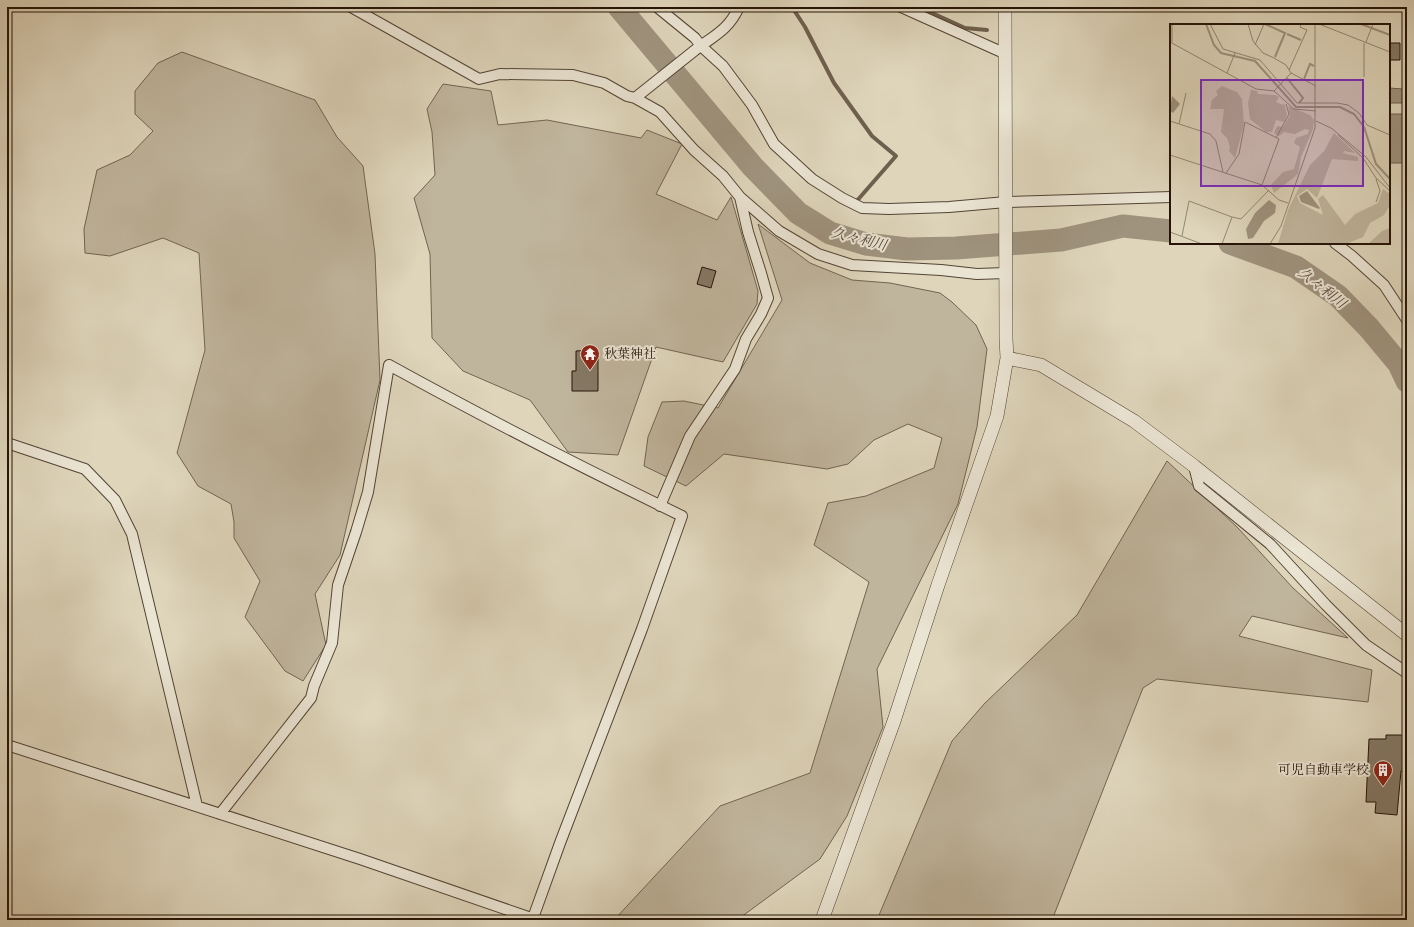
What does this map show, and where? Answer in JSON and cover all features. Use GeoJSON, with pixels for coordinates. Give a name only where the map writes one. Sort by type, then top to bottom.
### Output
{"type":"FeatureCollection","features":[{"type":"Feature","properties":{"kind":"street"},"geometry":{"type":"LineString","coordinates":[[352,7],[479,79],[500,74],[573,75],[604,83],[628,96],[635,98],[660,112],[694,150],[723,176],[740,197],[779,231],[818,254],[852,265],[940,270],[977,274],[1006,273]]}},
{"type":"Feature","properties":{"kind":"street"},"geometry":{"type":"LineString","coordinates":[[657,7],[695,38],[701,46],[723,66],[752,105],[774,144],[812,179],[842,198],[862,208],[889,209],[949,207],[1006,202],[1170,197]]}},
{"type":"Feature","properties":{"kind":"street"},"geometry":{"type":"LineString","coordinates":[[635,98],[701,46],[720,33],[734,17],[739,7]]}},
{"type":"Feature","properties":{"kind":"street"},"geometry":{"type":"LineString","coordinates":[[901,7],[1006,54]]}},
{"type":"Feature","properties":{"kind":"street"},"geometry":{"type":"LineString","coordinates":[[822,920],[894,721],[938,585],[997,416],[1008,358],[1006,273],[1005,7]]}},
{"type":"Feature","properties":{"kind":"street"},"geometry":{"type":"LineString","coordinates":[[660,506],[690,436],[735,369],[746,339],[761,314],[768,298],[748,232],[740,197]]}},
{"type":"Feature","properties":{"kind":"street"},"geometry":{"type":"LineString","coordinates":[[1336,244],[1384,285],[1407,320]]}},
{"type":"Feature","properties":{"kind":"street"},"geometry":{"type":"LineString","coordinates":[[1008,358],[1041,365],[1134,421],[1194,466],[1407,635]]}},
{"type":"Feature","properties":{"kind":"street"},"geometry":{"type":"LineString","coordinates":[[7,744],[220,814],[360,859],[535,919],[560,843],[642,629],[682,516],[590,471],[448,398],[389,365],[368,492],[338,585],[332,643],[314,686],[311,698],[220,814]]}},
{"type":"Feature","properties":{"kind":"street"},"geometry":{"type":"LineString","coordinates":[[7,443],[85,469],[115,500],[132,534],[197,806]]}},
{"type":"Feature","properties":{"kind":"street"},"geometry":{"type":"LineString","coordinates":[[1194,466],[1199,486],[1270,544],[1326,605],[1366,645],[1407,673]]}},
{"type":"Feature","properties":{"kind":"shaded area"},"geometry":{"type":"Polygon","coordinates":[[[182,52],[315,100],[337,137],[363,166],[375,254],[380,380],[340,555],[315,594],[326,645],[303,681],[285,671],[245,617],[260,581],[234,538],[234,522],[231,504],[198,486],[177,453],[205,350],[199,253],[163,238],[110,256],[85,253],[84,229],[97,170],[130,155],[153,131],[135,114],[135,91],[158,63],[182,52]]]}},
{"type":"Feature","properties":{"kind":"shaded area"},"geometry":{"type":"Polygon","coordinates":[[[443,84],[491,91],[498,125],[547,120],[641,138],[647,130],[682,144],[656,194],[717,220],[731,197],[758,291],[757,304],[723,362],[656,347],[618,455],[568,452],[530,400],[463,371],[432,338],[430,254],[414,198],[435,175],[432,132],[427,109],[443,84]]]}},
{"type":"Feature","properties":{"kind":"shaded area"},"geometry":{"type":"Polygon","coordinates":[[[1390,88],[1403,89],[1403,103],[1390,103],[1390,88]]]}},
{"type":"Feature","properties":{"kind":"shaded area"},"geometry":{"type":"Polygon","coordinates":[[[1390,114],[1406,114],[1405,163],[1390,163],[1390,114]]]}},
{"type":"Feature","properties":{"kind":"shaded area"},"geometry":{"type":"Polygon","coordinates":[[[758,224],[810,263],[852,280],[890,283],[940,293],[952,302],[976,325],[987,349],[977,427],[958,504],[877,669],[883,727],[847,816],[820,859],[737,920],[614,920],[720,806],[810,773],[869,582],[814,545],[828,503],[866,496],[934,468],[942,438],[908,424],[874,440],[848,464],[827,469],[724,454],[686,486],[644,466],[648,437],[662,402],[684,401],[718,408],[782,300],[758,224]]]}},
{"type":"Feature","properties":{"kind":"shaded area"},"geometry":{"type":"Polygon","coordinates":[[[1167,461],[1238,528],[1293,588],[1348,638],[1252,616],[1239,636],[1372,670],[1368,702],[1157,679],[1143,688],[1052,920],[877,920],[952,741],[985,703],[1077,615],[1167,461]]]}},
{"type":"Feature","properties":{"kind":"building"},"geometry":{"type":"Polygon","coordinates":[[[1390,43],[1400,43],[1400,60],[1390,60],[1390,43]]]}},
{"type":"Feature","properties":{"kind":"building"},"geometry":{"type":"Polygon","coordinates":[[[702,267],[716,271],[711,288],[697,284],[702,267]]]}},
{"type":"Feature","properties":{"kind":"building","name":"秋葉神社"},"geometry":{"type":"Polygon","coordinates":[[[590,350],[590,353],[598,353],[598,391],[572,391],[572,371],[576,371],[576,351],[590,350]]]}},
{"type":"Feature","properties":{"kind":"building","name":"可児自動車学校"},"geometry":{"type":"Polygon","coordinates":[[[1386,735],[1404,735],[1404,745],[1407,745],[1407,772],[1401,771],[1397,815],[1375,813],[1376,802],[1366,802],[1369,739],[1386,739],[1386,735]]]}},
{"type":"Feature","properties":{"kind":"waterway","name":"久々利川"},"geometry":{"type":"LineString","coordinates":[[619,7],[753,167],[798,213],[830,233],[866,244],[907,249],[956,248],[1061,240],[1123,226],[1170,231]]}},
{"type":"Feature","properties":{"kind":"waterway"},"geometry":{"type":"LineString","coordinates":[[792,7],[805,27],[834,83],[872,136],[896,156],[855,203]]}},
{"type":"Feature","properties":{"kind":"waterway"},"geometry":{"type":"LineString","coordinates":[[919,7],[965,28],[987,30]]}},
{"type":"Feature","properties":{"kind":"waterway","name":"久々利川"},"geometry":{"type":"LineString","coordinates":[[1233,244],[1296,267],[1338,296],[1369,328],[1399,364],[1407,381]]}},
{"type":"Feature","properties":{"kind":"place","name":"秋葉神社"},"geometry":{"type":"Point","coordinates":[590,371]}},
{"type":"Feature","properties":{"kind":"place","name":"可児自動車学校"},"geometry":{"type":"Point","coordinates":[1383,787]}}]}
